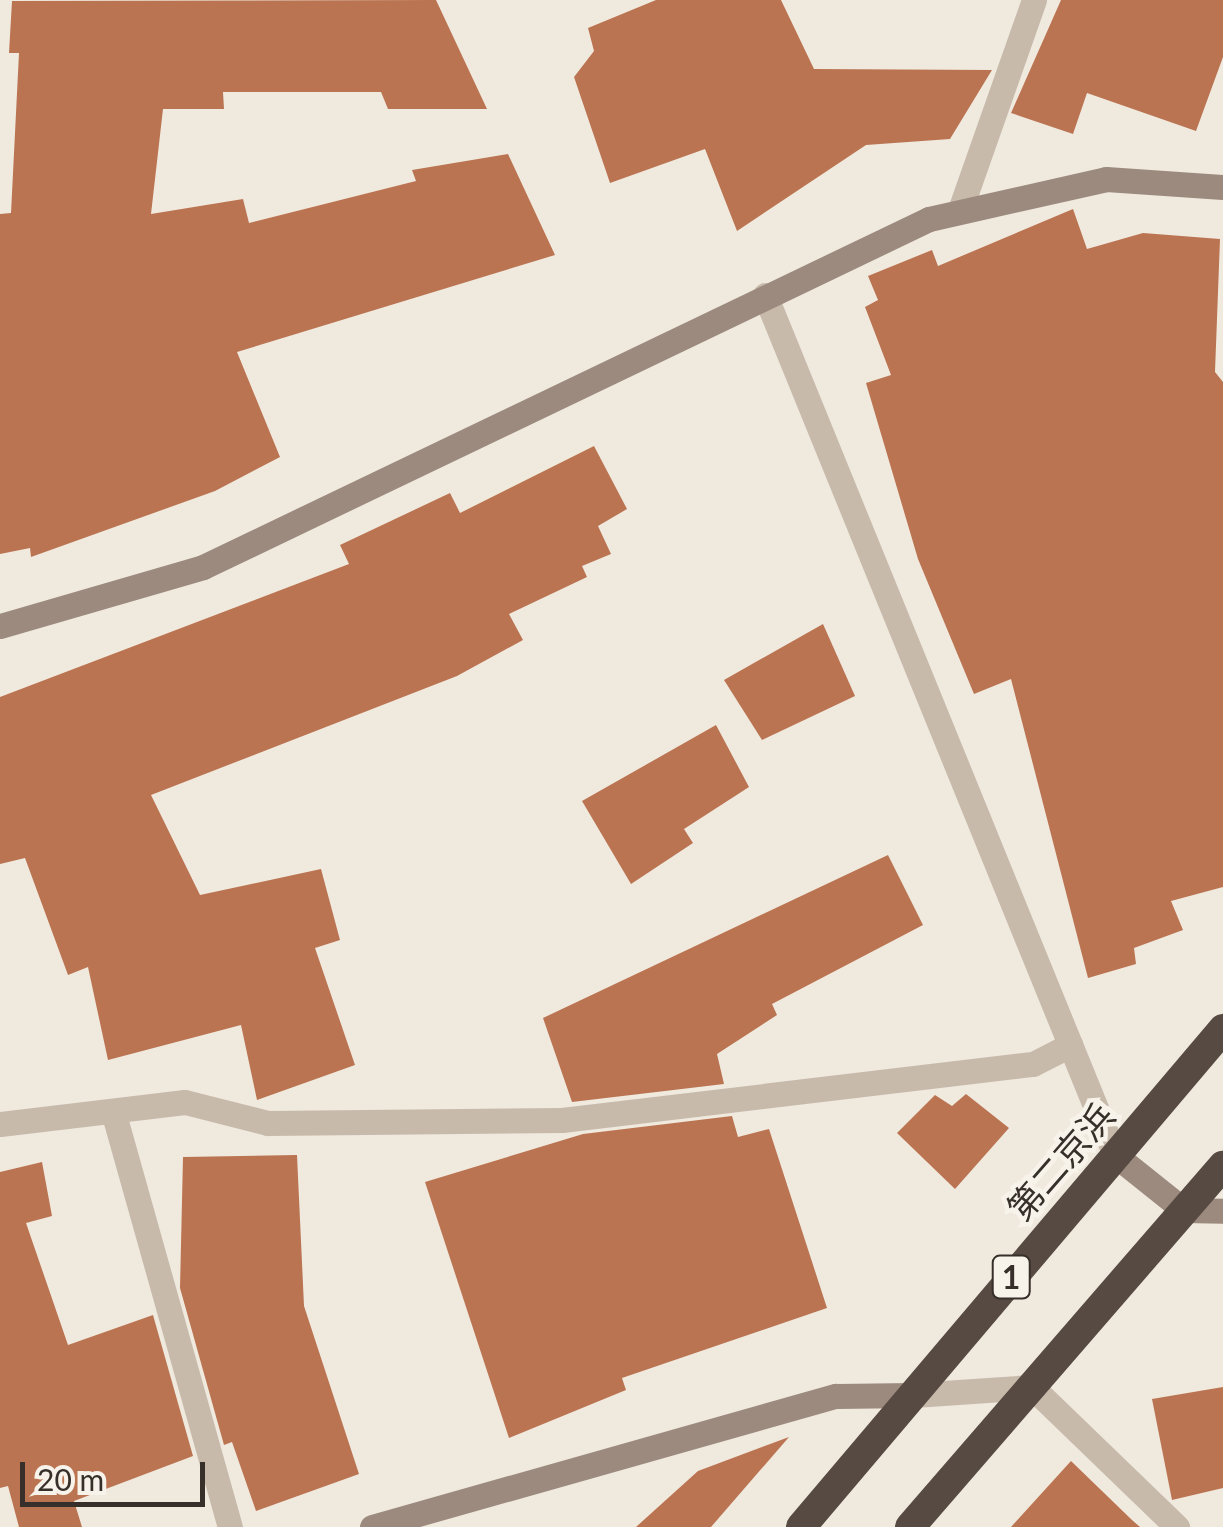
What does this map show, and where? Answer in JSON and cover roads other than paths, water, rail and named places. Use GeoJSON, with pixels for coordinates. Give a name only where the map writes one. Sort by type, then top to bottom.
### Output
{"type":"FeatureCollection","features":[{"type":"Feature","properties":{"kind":"highway","name":"第二京浜"},"geometry":{"type":"LineString","coordinates":[[800,1527],[1223,1029]]}},
{"type":"Feature","properties":{"kind":"highway"},"geometry":{"type":"LineString","coordinates":[[910,1527],[1223,1166]]}},
{"type":"Feature","properties":{"kind":"street"},"geometry":{"type":"LineString","coordinates":[[960,210],[1034,0]]}},
{"type":"Feature","properties":{"kind":"street"},"geometry":{"type":"LineString","coordinates":[[0,626],[203,568],[765,295],[960,210],[1106,179],[1223,188]]}},
{"type":"Feature","properties":{"kind":"street"},"geometry":{"type":"LineString","coordinates":[[765,295],[1114,1155],[1184,1210],[1223,1211]]}},
{"type":"Feature","properties":{"kind":"street"},"geometry":{"type":"LineString","coordinates":[[0,1124],[185,1102],[268,1124],[562,1120],[1033,1064],[1070,1045]]}},
{"type":"Feature","properties":{"kind":"street"},"geometry":{"type":"LineString","coordinates":[[113,1111],[230,1527]]}},
{"type":"Feature","properties":{"kind":"street"},"geometry":{"type":"LineString","coordinates":[[372,1527],[836,1396],[1032,1387],[1176,1527]]}}]}
